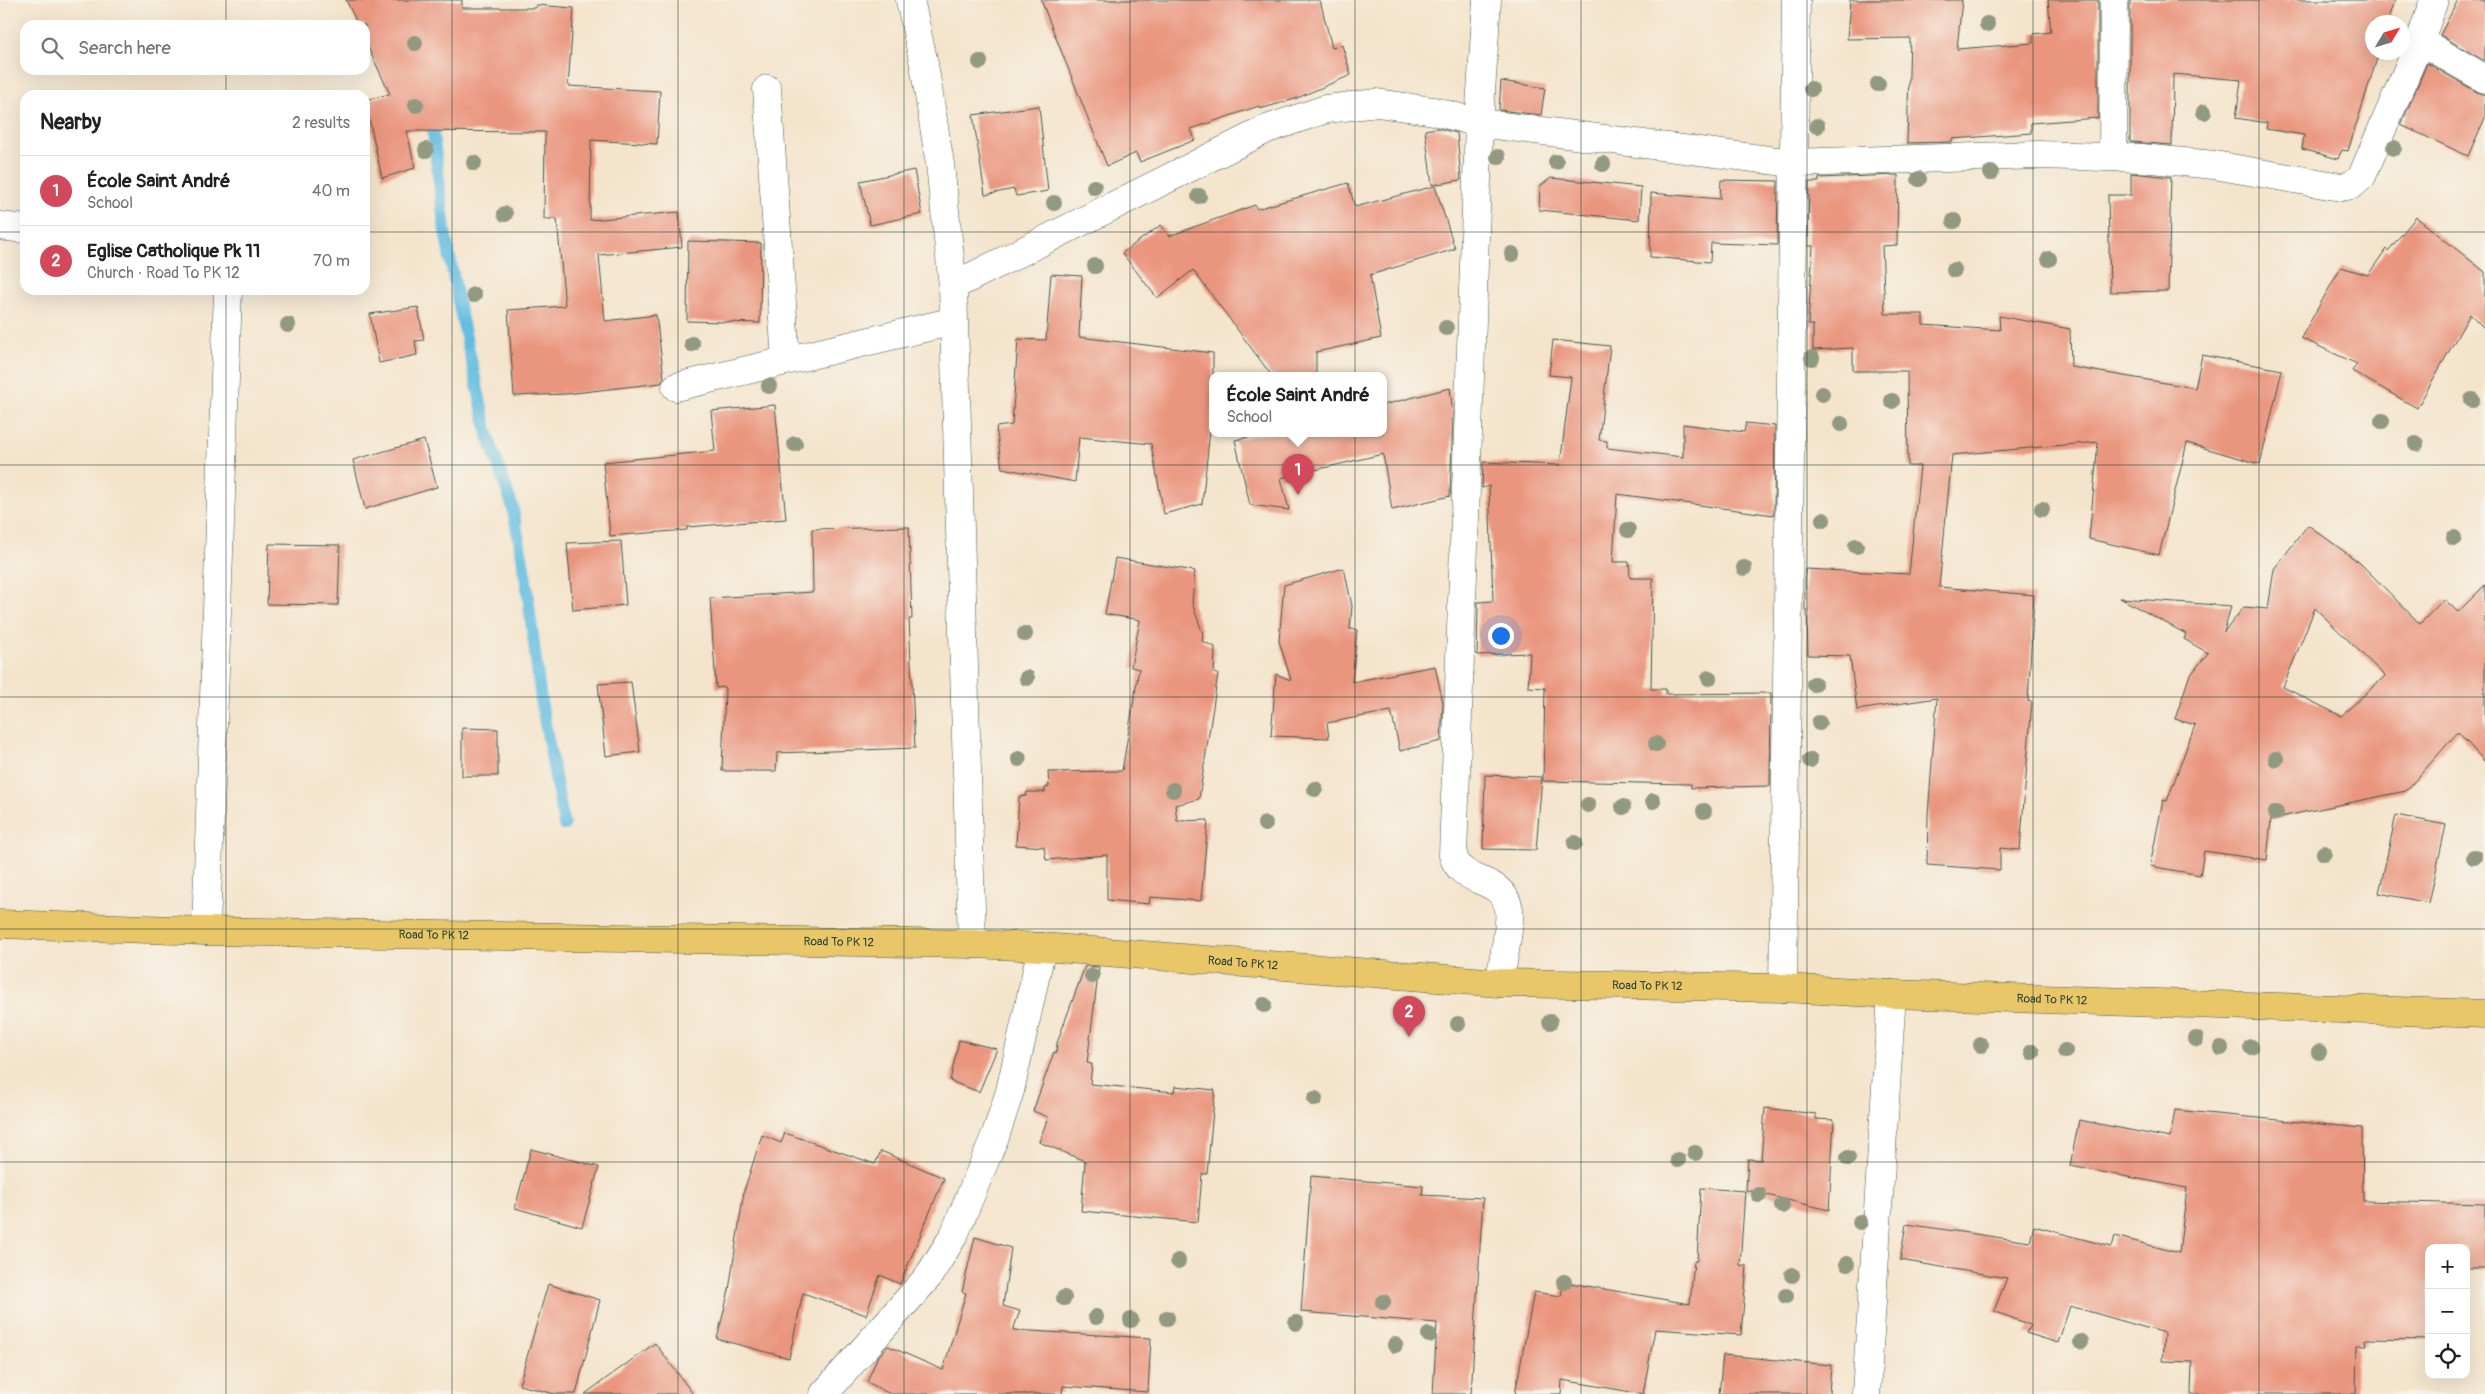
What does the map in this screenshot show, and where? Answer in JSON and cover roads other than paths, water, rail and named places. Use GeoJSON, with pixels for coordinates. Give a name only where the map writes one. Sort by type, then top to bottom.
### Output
{"type":"FeatureCollection","features":[{"type":"Feature","properties":{"kind":"main road","name":"Road To PK 12"},"geometry":{"type":"LineString","coordinates":[[0,924],[206,931],[972,944],[1042,947],[1500,983],[1783,988],[1892,994],[2485,1014]]}},
{"type":"Feature","properties":{"kind":"street"},"geometry":{"type":"LineString","coordinates":[[910,0],[924,64],[940,164],[953,286],[972,944]]}},
{"type":"Feature","properties":{"kind":"street"},"geometry":{"type":"LineString","coordinates":[[1486,0],[1479,123],[1453,855],[1456,865],[1463,873],[1496,887],[1504,898],[1509,910],[1500,983]]}},
{"type":"Feature","properties":{"kind":"street"},"geometry":{"type":"LineString","coordinates":[[1783,988],[1796,0]]}},
{"type":"Feature","properties":{"kind":"street"},"geometry":{"type":"LineString","coordinates":[[2113,157],[2114,0]]}},
{"type":"Feature","properties":{"kind":"street"},"geometry":{"type":"LineString","coordinates":[[953,286],[1267,129],[1326,109],[1376,103],[1434,111],[1479,123],[1793,163],[2038,154],[2113,157],[2214,166],[2341,188],[2352,185],[2362,176],[2420,41],[2434,0]]}},
{"type":"Feature","properties":{"kind":"street"},"geometry":{"type":"LineString","coordinates":[[2420,41],[2485,79]]}},
{"type":"Feature","properties":{"kind":"street"},"geometry":{"type":"LineString","coordinates":[[767,88],[786,361]]}},
{"type":"Feature","properties":{"kind":"street"},"geometry":{"type":"LineString","coordinates":[[0,226],[20,228]]}},
{"type":"Feature","properties":{"kind":"street"},"geometry":{"type":"LineString","coordinates":[[206,931],[228,295]]}},
{"type":"Feature","properties":{"kind":"street"},"geometry":{"type":"LineString","coordinates":[[676,387],[954,321]]}},
{"type":"Feature","properties":{"kind":"street"},"geometry":{"type":"LineString","coordinates":[[835,1391],[928,1277],[954,1235],[996,1134],[1010,1091],[1042,947]]}},
{"type":"Feature","properties":{"kind":"street"},"geometry":{"type":"LineString","coordinates":[[1866,1394],[1892,994]]}},
{"type":"Feature","properties":{"kind":"waterway"},"geometry":{"type":"LineString","coordinates":[[431,116],[445,231],[459,306],[489,439],[512,505],[525,572],[541,701],[564,825]]}},
{"type":"Feature","properties":{"kind":"place","name":"École Saint André"},"geometry":{"type":"Point","coordinates":[1298,495]}},
{"type":"Feature","properties":{"kind":"place","name":"Eglise Catholique Pk 11"},"geometry":{"type":"Point","coordinates":[1409,1037]}}]}
